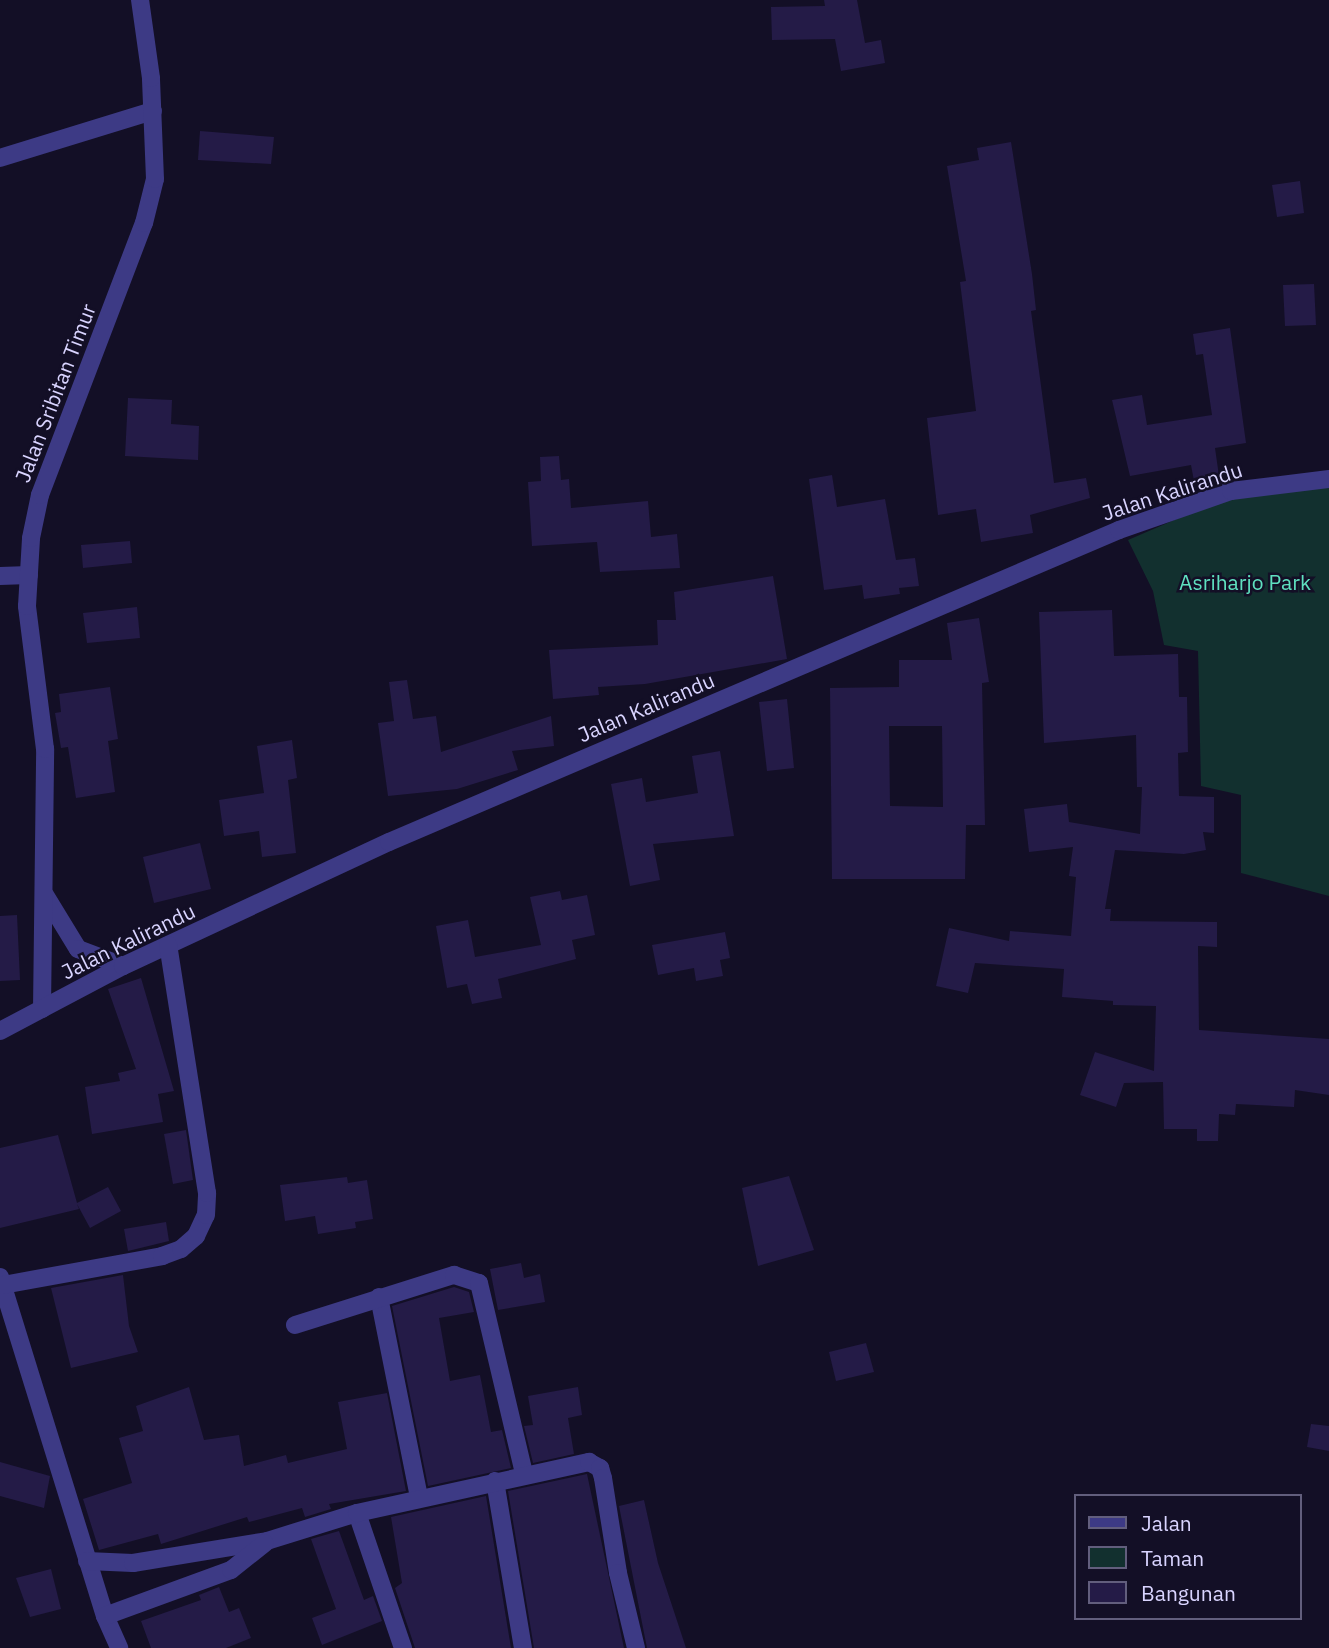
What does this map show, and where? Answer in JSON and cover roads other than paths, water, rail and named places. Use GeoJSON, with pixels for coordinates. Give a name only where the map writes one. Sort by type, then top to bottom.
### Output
{"type":"FeatureCollection","features":[{"type":"Feature","properties":{"kind":"street","name":"Jalan Sribitan Timur"},"geometry":{"type":"LineString","coordinates":[[42,1009],[45,749],[27,606],[29,575],[40,495],[125,276],[155,178],[153,111],[141,0]]}},
{"type":"Feature","properties":{"kind":"street"},"geometry":{"type":"LineString","coordinates":[[0,158],[153,111]]}},
{"type":"Feature","properties":{"kind":"street","name":"Jalan Kalirandu"},"geometry":{"type":"LineString","coordinates":[[0,1031],[123,966],[515,786],[1119,530],[1231,491],[1329,479]]}},
{"type":"Feature","properties":{"kind":"street"},"geometry":{"type":"LineString","coordinates":[[0,576],[29,575]]}},
{"type":"Feature","properties":{"kind":"street"},"geometry":{"type":"LineString","coordinates":[[43,892],[78,949],[123,966]]}},
{"type":"Feature","properties":{"kind":"street"},"geometry":{"type":"LineString","coordinates":[[119,1648],[104,1616],[1,1281],[162,1256],[181,1249],[196,1236],[206,1215],[208,1194],[168,945]]}},
{"type":"Feature","properties":{"kind":"street"},"geometry":{"type":"LineString","coordinates":[[295,1325],[454,1275],[479,1283],[524,1474]]}},
{"type":"Feature","properties":{"kind":"street"},"geometry":{"type":"LineString","coordinates":[[379,1297],[419,1498]]}},
{"type":"Feature","properties":{"kind":"street"},"geometry":{"type":"LineString","coordinates":[[87,1561],[133,1563],[267,1541],[357,1513],[524,1474],[589,1462],[600,1468],[636,1648]]}},
{"type":"Feature","properties":{"kind":"street"},"geometry":{"type":"LineString","coordinates":[[495,1481],[523,1648]]}},
{"type":"Feature","properties":{"kind":"street"},"geometry":{"type":"LineString","coordinates":[[357,1513],[402,1648]]}},
{"type":"Feature","properties":{"kind":"street"},"geometry":{"type":"LineString","coordinates":[[104,1616],[231,1570],[267,1541]]}},
{"type":"Feature","properties":{"kind":"park label","name":"Asriharjo Park"},"geometry":{"type":"Point","coordinates":[1245,582]}}]}
